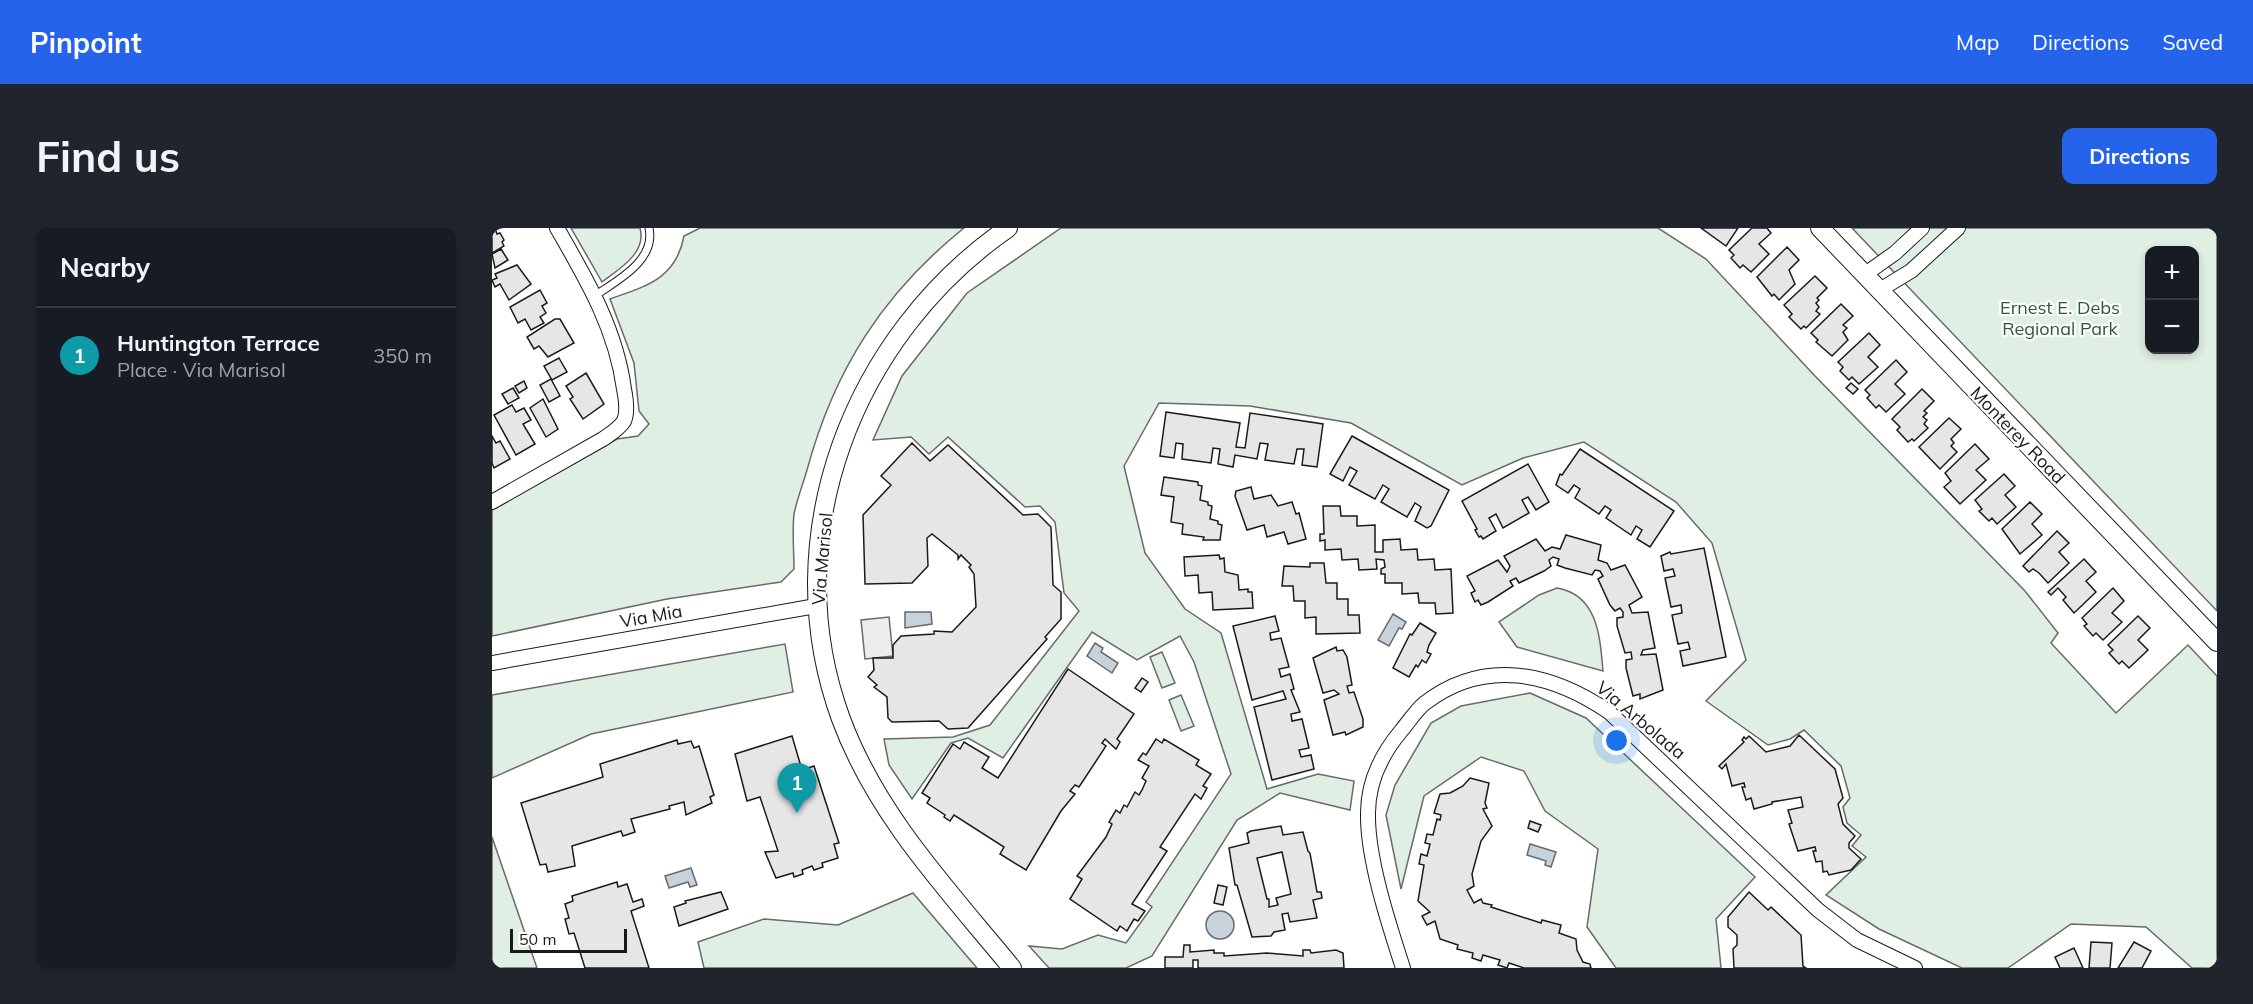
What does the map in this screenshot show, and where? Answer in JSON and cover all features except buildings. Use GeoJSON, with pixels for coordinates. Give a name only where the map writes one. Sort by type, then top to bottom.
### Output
{"type":"FeatureCollection","features":[{"type":"Feature","properties":{"kind":"street"},"geometry":{"type":"LineString","coordinates":[[492,502],[603,439],[624,420],[626,411],[622,377],[611,332],[596,295],[557,228]]}},
{"type":"Feature","properties":{"kind":"street","name":"Via Marisol"},"geometry":{"type":"LineString","coordinates":[[1008,228],[977,249],[934,289],[895,338],[868,382],[846,429],[830,481],[822,532],[816,606],[827,669],[841,719],[886,809],[925,864],[1012,968]]}},
{"type":"Feature","properties":{"kind":"street","name":"Monterey Road"},"geometry":{"type":"LineString","coordinates":[[1820,228],[2217,642]]}},
{"type":"Feature","properties":{"kind":"street"},"geometry":{"type":"LineString","coordinates":[[1864,275],[1895,253],[1922,228]]}},
{"type":"Feature","properties":{"kind":"street"},"geometry":{"type":"LineString","coordinates":[[1878,291],[1911,271],[1958,228]]}},
{"type":"Feature","properties":{"kind":"street","name":"Via Mia"},"geometry":{"type":"LineString","coordinates":[[492,663],[816,606]]}},
{"type":"Feature","properties":{"kind":"street","name":"Via Arbolada"},"geometry":{"type":"LineString","coordinates":[[1403,968],[1372,850],[1368,813],[1374,770],[1424,704],[1460,684],[1492,674],[1536,676],[1581,693],[1609,712],[1818,910],[1857,940],[1915,968]]}},
{"type":"Feature","properties":{"kind":"lane"},"geometry":{"type":"LineString","coordinates":[[596,295],[627,274],[638,263],[650,242],[649,228]]}},
{"type":"Feature","properties":{"kind":"green space"},"geometry":{"type":"Polygon","coordinates":[[[571,228],[640,228],[641,237],[636,253],[630,260],[602,282],[571,228]]]}},
{"type":"Feature","properties":{"kind":"green space"},"geometry":{"type":"Polygon","coordinates":[[[700,228],[964,228],[909,279],[865,336],[847,367],[818,434],[795,508],[794,569],[781,582],[667,599],[492,636],[492,510],[617,439],[638,436],[649,424],[639,411],[634,363],[610,299],[658,279],[674,262],[684,236],[700,228]]]}},
{"type":"Feature","properties":{"kind":"green space"},"geometry":{"type":"Polygon","coordinates":[[[1061,228],[1658,228],[1706,259],[1815,376],[2025,591],[2058,633],[2051,643],[2116,713],[2188,645],[2217,676],[2217,968],[2192,968],[2146,927],[2071,924],[2008,968],[1962,968],[1879,929],[1826,895],[1866,857],[1852,846],[1861,835],[1847,823],[1843,807],[1850,798],[1841,766],[1804,730],[1790,739],[1768,745],[1706,701],[1746,660],[1712,543],[1676,502],[1584,442],[1523,458],[1462,485],[1351,423],[1250,406],[1159,403],[1124,466],[1145,553],[1185,609],[1221,633],[1267,789],[1318,774],[1354,781],[1350,810],[1280,793],[1237,820],[1152,956],[1126,968],[1049,968],[1029,946],[1062,949],[1098,935],[1126,943],[1152,907],[1146,902],[1231,774],[1194,662],[1180,636],[1137,660],[1092,632],[1003,758],[968,738],[951,743],[912,799],[889,765],[884,739],[953,737],[990,725],[1079,611],[1064,593],[1055,522],[1040,506],[1025,507],[948,437],[929,454],[911,437],[873,440],[902,376],[967,293],[1061,228]]]}},
{"type":"Feature","properties":{"kind":"green space","name":"Ernest E. Debs Regional Park"},"geometry":{"type":"Polygon","coordinates":[[[1852,228],[2217,228],[2217,611],[1852,228]]]}},
{"type":"Feature","properties":{"kind":"green space"},"geometry":{"type":"Polygon","coordinates":[[[1557,588],[1571,592],[1589,608],[1598,632],[1603,671],[1517,647],[1499,622],[1539,595],[1557,588]]]}},
{"type":"Feature","properties":{"kind":"green space"},"geometry":{"type":"Polygon","coordinates":[[[785,644],[793,692],[591,734],[492,778],[492,695],[785,644]]]}},
{"type":"Feature","properties":{"kind":"green space"},"geometry":{"type":"Polygon","coordinates":[[[1162,652],[1175,683],[1162,688],[1150,657],[1162,652]]]}},
{"type":"Feature","properties":{"kind":"green space"},"geometry":{"type":"Polygon","coordinates":[[[1530,693],[1586,718],[1755,877],[1716,919],[1721,968],[1616,968],[1587,927],[1598,849],[1545,811],[1524,771],[1481,757],[1424,796],[1401,889],[1386,815],[1395,785],[1431,723],[1461,706],[1530,693]]]}},
{"type":"Feature","properties":{"kind":"green space"},"geometry":{"type":"Polygon","coordinates":[[[1181,695],[1194,726],[1181,731],[1169,700],[1181,695]]]}},
{"type":"Feature","properties":{"kind":"green space"},"geometry":{"type":"Polygon","coordinates":[[[492,837],[537,968],[492,968],[492,837]]]}},
{"type":"Feature","properties":{"kind":"green space"},"geometry":{"type":"Polygon","coordinates":[[[913,893],[977,968],[704,968],[698,942],[764,919],[838,925],[913,893]]]}},
{"type":"Feature","properties":{"kind":"shaded area"},"geometry":{"type":"Polygon","coordinates":[[[905,612],[931,612],[932,624],[905,628],[905,612]]]}},
{"type":"Feature","properties":{"kind":"shaded area"},"geometry":{"type":"Polygon","coordinates":[[[1393,614],[1406,622],[1402,629],[1399,628],[1389,646],[1378,640],[1393,614]]]}},
{"type":"Feature","properties":{"kind":"shaded area"},"geometry":{"type":"Polygon","coordinates":[[[889,617],[893,656],[865,659],[861,620],[889,617]]]}},
{"type":"Feature","properties":{"kind":"shaded area"},"geometry":{"type":"Polygon","coordinates":[[[1095,643],[1103,648],[1101,652],[1118,663],[1112,673],[1087,656],[1095,643]]]}},
{"type":"Feature","properties":{"kind":"shaded area"},"geometry":{"type":"Polygon","coordinates":[[[1530,844],[1556,852],[1551,867],[1545,865],[1546,861],[1527,855],[1530,844]]]}},
{"type":"Feature","properties":{"kind":"shaded area"},"geometry":{"type":"Polygon","coordinates":[[[691,868],[697,885],[690,887],[688,882],[669,888],[665,876],[691,868]]]}},
{"type":"Feature","properties":{"kind":"shaded area"},"geometry":{"type":"Polygon","coordinates":[[[1220,911],[1230,915],[1234,925],[1230,935],[1220,939],[1210,935],[1206,925],[1210,915],[1220,911]]]}},
{"type":"Feature","properties":{"kind":"place","name":"Huntington Terrace"},"geometry":{"type":"Point","coordinates":[797,813]}}]}
